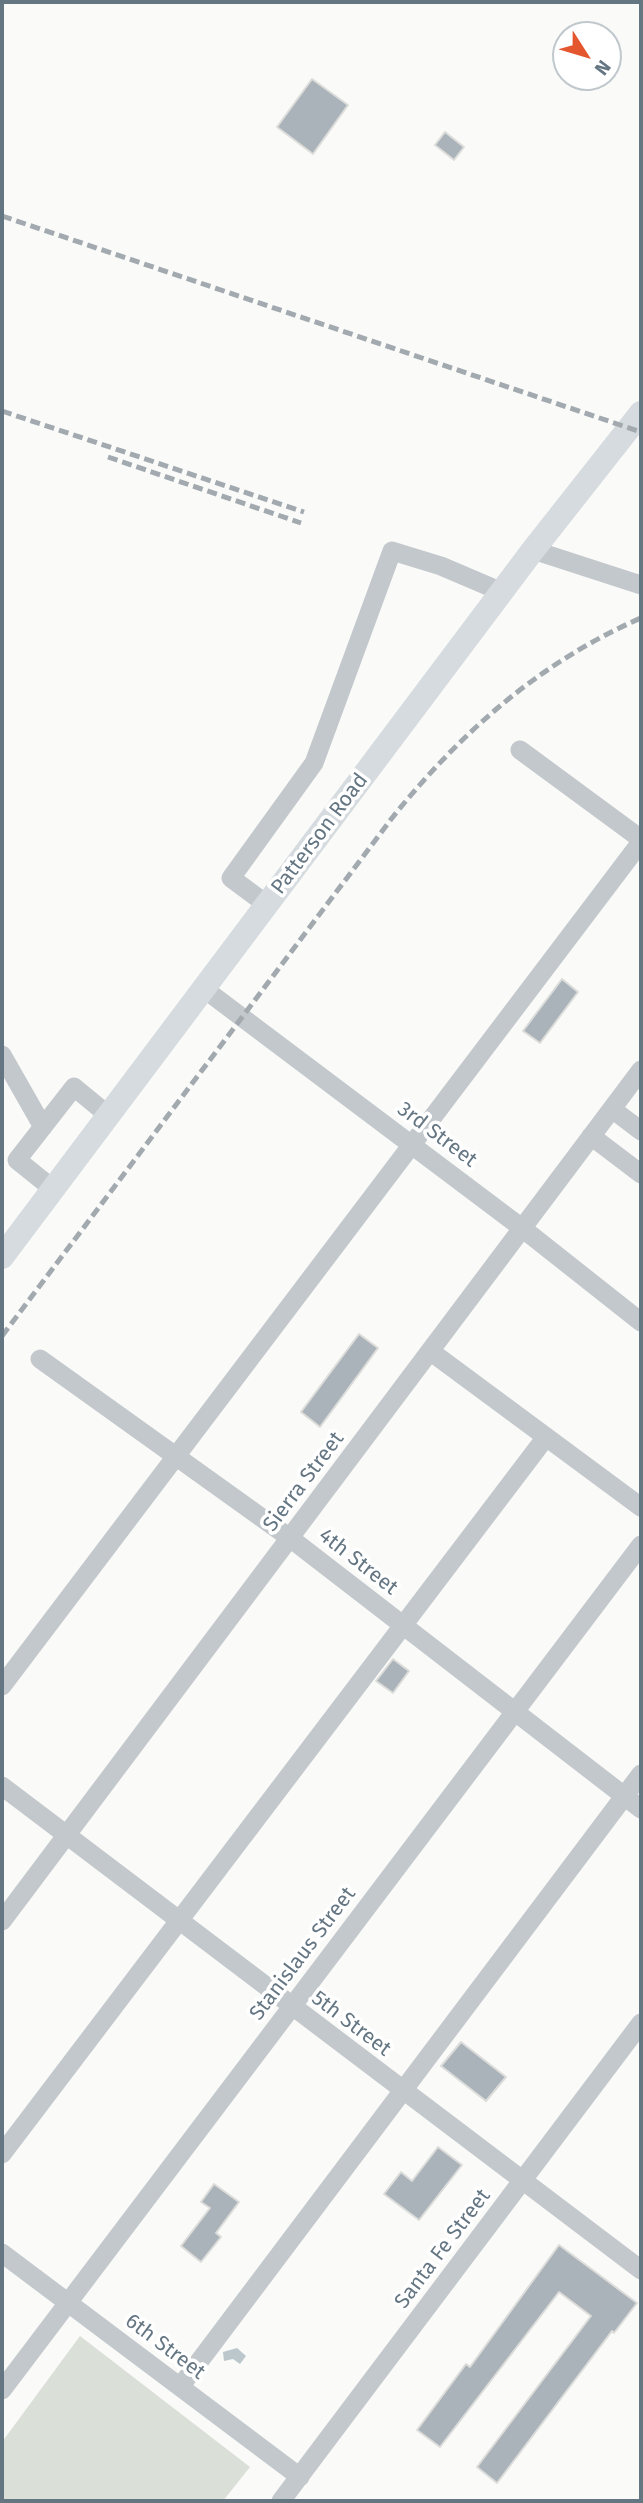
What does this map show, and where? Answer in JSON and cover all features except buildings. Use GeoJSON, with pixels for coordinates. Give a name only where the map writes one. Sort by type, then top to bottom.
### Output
{"type":"FeatureCollection","features":[{"type":"Feature","properties":{"kind":"main road","name":"Patterson Road"},"geometry":{"type":"LineString","coordinates":[[2,1257],[533,550],[641,413]]}},
{"type":"Feature","properties":{"kind":"street"},"geometry":{"type":"LineString","coordinates":[[533,550],[641,585]]}},
{"type":"Feature","properties":{"kind":"street"},"geometry":{"type":"LineString","coordinates":[[266,904],[231,878],[314,763],[392,551],[441,566],[502,592]]}},
{"type":"Feature","properties":{"kind":"street"},"geometry":{"type":"LineString","coordinates":[[2,1686],[641,841],[520,750]]}},
{"type":"Feature","properties":{"kind":"street","name":"3rd Street"},"geometry":{"type":"LineString","coordinates":[[202,988],[522,1228],[641,1322]]}},
{"type":"Feature","properties":{"kind":"street"},"geometry":{"type":"LineString","coordinates":[[2,1055],[43,1126]]}},
{"type":"Feature","properties":{"kind":"street","name":"Sierra Street"},"geometry":{"type":"LineString","coordinates":[[2,1921],[641,1070]]}},
{"type":"Feature","properties":{"kind":"street"},"geometry":{"type":"LineString","coordinates":[[52,1189],[17,1160],[74,1087],[108,1115]]}},
{"type":"Feature","properties":{"kind":"street"},"geometry":{"type":"LineString","coordinates":[[612,1109],[641,1131]]}},
{"type":"Feature","properties":{"kind":"street"},"geometry":{"type":"LineString","coordinates":[[591,1136],[641,1174]]}},
{"type":"Feature","properties":{"kind":"street"},"geometry":{"type":"LineString","coordinates":[[430,1351],[641,1507]]}},
{"type":"Feature","properties":{"kind":"street","name":"4th Street"},"geometry":{"type":"LineString","coordinates":[[40,1359],[290,1538],[641,1809]]}},
{"type":"Feature","properties":{"kind":"street"},"geometry":{"type":"LineString","coordinates":[[2,2154],[546,1437]]}},
{"type":"Feature","properties":{"kind":"street","name":"Stanislaus Street"},"geometry":{"type":"LineString","coordinates":[[2,2390],[641,1545]]}},
{"type":"Feature","properties":{"kind":"street"},"geometry":{"type":"LineString","coordinates":[[180,2387],[641,1773]]}},
{"type":"Feature","properties":{"kind":"street","name":"5th Street"},"geometry":{"type":"LineString","coordinates":[[2,1786],[641,2270]]}},
{"type":"Feature","properties":{"kind":"street","name":"Santa Fe Street"},"geometry":{"type":"LineString","coordinates":[[281,2501],[641,2023]]}},
{"type":"Feature","properties":{"kind":"street","name":"6th Street"},"geometry":{"type":"LineString","coordinates":[[2,2253],[300,2477]]}},
{"type":"Feature","properties":{"kind":"shaded area"},"geometry":{"type":"Polygon","coordinates":[[[80,2336],[250,2467],[223,2501],[2,2501],[2,2442],[80,2336]]]}},
{"type":"Feature","properties":{"kind":"shaded area"},"geometry":{"type":"Polygon","coordinates":[[[237,2348],[246,2356],[240,2364],[233,2359],[224,2361],[223,2352],[237,2348]]]}},
{"type":"Feature","properties":{"kind":"railway"},"geometry":{"type":"LineString","coordinates":[[2,216],[641,432]]}},
{"type":"Feature","properties":{"kind":"railway"},"geometry":{"type":"LineString","coordinates":[[2,411],[304,512]]}},
{"type":"Feature","properties":{"kind":"railway"},"geometry":{"type":"LineString","coordinates":[[108,457],[301,523]]}},
{"type":"Feature","properties":{"kind":"railway"},"geometry":{"type":"LineString","coordinates":[[2,1336],[418,787],[474,729],[536,678],[569,656],[641,618]]}}]}
